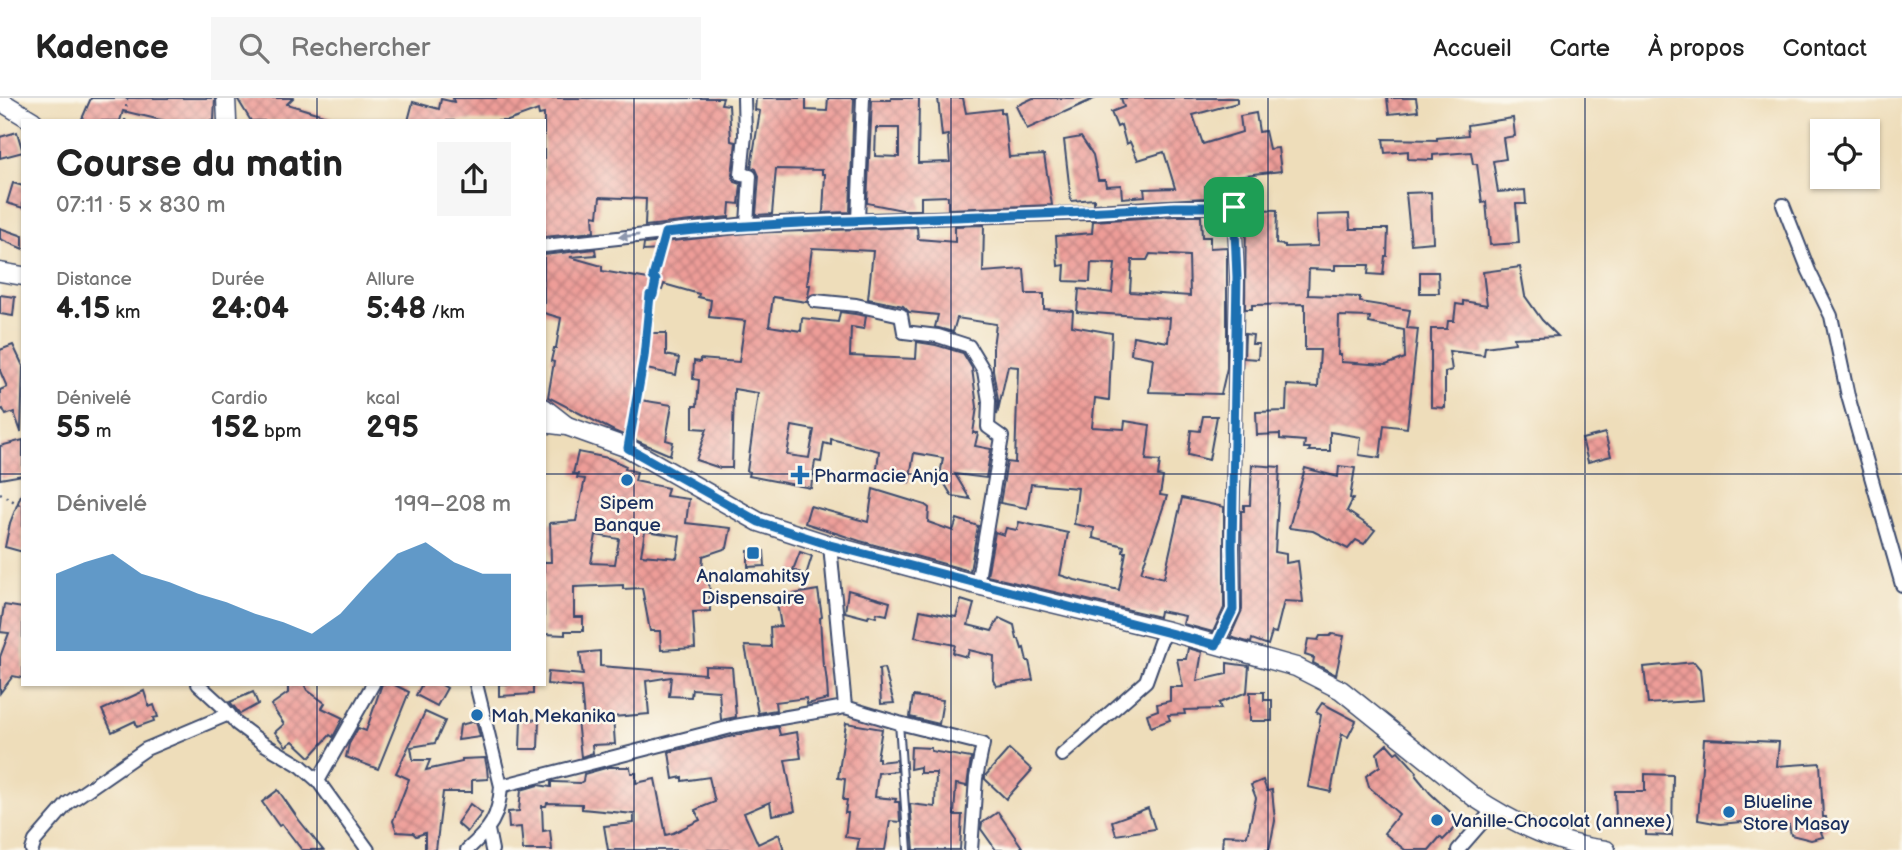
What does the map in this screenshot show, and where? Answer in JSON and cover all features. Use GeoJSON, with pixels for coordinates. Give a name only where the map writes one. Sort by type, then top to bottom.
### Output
{"type":"FeatureCollection","features":[{"type":"Feature","properties":{"kind":"main road"},"geometry":{"type":"LineString","coordinates":[[226,98],[227,119]]}},
{"type":"Feature","properties":{"kind":"main road"},"geometry":{"type":"LineString","coordinates":[[0,101],[30,119]]}},
{"type":"Feature","properties":{"kind":"main road"},"geometry":{"type":"LineString","coordinates":[[0,272],[21,276]]}},
{"type":"Feature","properties":{"kind":"main road"},"geometry":{"type":"LineString","coordinates":[[546,410],[567,426]]}},
{"type":"Feature","properties":{"kind":"main road"},"geometry":{"type":"LineString","coordinates":[[546,423],[567,426],[628,448],[759,522],[830,545],[977,585],[1168,631],[1296,667],[1341,690],[1493,810],[1563,846],[1606,850]]}},
{"type":"Feature","properties":{"kind":"street"},"geometry":{"type":"LineString","coordinates":[[744,98],[745,135],[741,175],[750,176],[747,224]]}},
{"type":"Feature","properties":{"kind":"street"},"geometry":{"type":"LineString","coordinates":[[858,220],[863,98]]}},
{"type":"Feature","properties":{"kind":"street"},"geometry":{"type":"LineString","coordinates":[[1783,205],[1830,316],[1848,396],[1902,585]]}},
{"type":"Feature","properties":{"kind":"street"},"geometry":{"type":"LineString","coordinates":[[546,246],[747,224],[1234,207],[1237,277],[1233,610],[1216,645]]}},
{"type":"Feature","properties":{"kind":"street"},"geometry":{"type":"LineString","coordinates":[[815,301],[856,305],[901,315],[904,332],[938,336],[969,346],[984,371],[989,401],[988,427],[1002,437],[977,585]]}},
{"type":"Feature","properties":{"kind":"street"},"geometry":{"type":"LineString","coordinates":[[830,545],[845,707]]}},
{"type":"Feature","properties":{"kind":"street"},"geometry":{"type":"LineString","coordinates":[[1062,755],[1146,681],[1160,642],[1168,631]]}},
{"type":"Feature","properties":{"kind":"street"},"geometry":{"type":"LineString","coordinates":[[200,686],[237,724],[301,766],[318,781],[368,850]]}},
{"type":"Feature","properties":{"kind":"street"},"geometry":{"type":"LineString","coordinates":[[318,781],[372,686]]}},
{"type":"Feature","properties":{"kind":"street"},"geometry":{"type":"LineString","coordinates":[[467,850],[488,830],[500,803],[501,786],[476,686]]}},
{"type":"Feature","properties":{"kind":"street"},"geometry":{"type":"LineString","coordinates":[[501,786],[735,726],[845,707],[983,744],[975,778],[971,850]]}},
{"type":"Feature","properties":{"kind":"street"},"geometry":{"type":"LineString","coordinates":[[32,850],[35,841],[68,803],[146,749],[229,714]]}},
{"type":"Feature","properties":{"kind":"street"},"geometry":{"type":"LineString","coordinates":[[1458,850],[1493,810]]}},
{"type":"Feature","properties":{"kind":"street"},"geometry":{"type":"LineString","coordinates":[[488,830],[492,850]]}},
{"type":"Feature","properties":{"kind":"lane"},"geometry":{"type":"LineString","coordinates":[[898,723],[908,850]]}},
{"type":"Feature","properties":{"kind":"path"},"geometry":{"type":"LineString","coordinates":[[125,119],[127,98]]}},
{"type":"Feature","properties":{"kind":"path"},"geometry":{"type":"LineString","coordinates":[[628,448],[644,357],[648,312],[656,280],[653,277],[665,233]]}},
{"type":"Feature","properties":{"kind":"path"},"geometry":{"type":"LineString","coordinates":[[0,493],[21,506]]}},
{"type":"Feature","properties":{"kind":"building"},"geometry":{"type":"Polygon","coordinates":[[[91,98],[215,98],[214,119],[157,119],[123,111],[121,119],[82,119],[91,98]]]}},
{"type":"Feature","properties":{"kind":"building"},"geometry":{"type":"Polygon","coordinates":[[[237,98],[293,98],[287,104],[333,118],[333,119],[250,119],[237,98]]]}},
{"type":"Feature","properties":{"kind":"building"},"geometry":{"type":"Polygon","coordinates":[[[453,98],[723,98],[721,104],[729,105],[731,141],[736,142],[732,175],[735,182],[741,184],[739,204],[730,203],[729,217],[645,226],[646,199],[600,197],[598,216],[593,215],[594,232],[546,237],[544,114],[539,115],[538,110],[513,119],[409,119],[413,102],[439,109],[441,99],[454,102],[453,98]]]}},
{"type":"Feature","properties":{"kind":"building"},"geometry":{"type":"Polygon","coordinates":[[[756,98],[806,98],[806,110],[827,111],[828,98],[854,98],[850,212],[823,213],[825,174],[822,174],[822,170],[776,169],[772,214],[756,215],[759,176],[756,169],[751,167],[760,111],[755,110],[756,98]]]}},
{"type":"Feature","properties":{"kind":"building"},"geometry":{"type":"Polygon","coordinates":[[[919,98],[918,163],[950,162],[948,135],[942,136],[938,98],[963,98],[966,113],[1001,109],[1001,113],[1004,112],[1009,157],[1044,155],[1052,205],[948,209],[948,196],[921,197],[921,210],[902,210],[867,203],[872,100],[919,98]],[[876,128],[875,156],[899,157],[899,128],[876,128]]]}},
{"type":"Feature","properties":{"kind":"building"},"geometry":{"type":"Polygon","coordinates":[[[1033,98],[1096,98],[1027,129],[1016,106],[1033,98]]]}},
{"type":"Feature","properties":{"kind":"building"},"geometry":{"type":"Polygon","coordinates":[[[1121,98],[1237,98],[1237,103],[1193,115],[1203,144],[1242,132],[1240,116],[1256,113],[1259,132],[1265,131],[1269,149],[1278,148],[1281,171],[1228,177],[1228,185],[1205,186],[1205,198],[1094,204],[1094,199],[1071,201],[1064,140],[1081,137],[1093,155],[1098,180],[1105,180],[1106,186],[1121,185],[1122,198],[1145,196],[1144,189],[1175,188],[1164,152],[1138,160],[1130,142],[1126,144],[1121,125],[1117,127],[1111,112],[1124,107],[1121,98]]]}},
{"type":"Feature","properties":{"kind":"building"},"geometry":{"type":"Polygon","coordinates":[[[1387,98],[1416,98],[1418,111],[1389,114],[1387,98]]]}},
{"type":"Feature","properties":{"kind":"building"},"geometry":{"type":"Polygon","coordinates":[[[1513,118],[1515,136],[1503,138],[1506,159],[1493,161],[1498,192],[1525,190],[1526,204],[1516,204],[1519,243],[1490,245],[1486,202],[1482,203],[1477,164],[1473,164],[1471,152],[1433,155],[1433,160],[1408,159],[1408,151],[1385,153],[1383,139],[1437,140],[1468,135],[1467,125],[1513,118]]]}},
{"type":"Feature","properties":{"kind":"building"},"geometry":{"type":"Polygon","coordinates":[[[17,132],[21,153],[0,158],[0,137],[17,132]]]}},
{"type":"Feature","properties":{"kind":"building"},"geometry":{"type":"Polygon","coordinates":[[[13,183],[21,185],[21,207],[7,203],[13,183]]]}},
{"type":"Feature","properties":{"kind":"building"},"geometry":{"type":"Polygon","coordinates":[[[1431,192],[1433,242],[1411,244],[1406,193],[1431,192]]]}},
{"type":"Feature","properties":{"kind":"building"},"geometry":{"type":"Polygon","coordinates":[[[1246,209],[1277,210],[1276,244],[1285,247],[1318,246],[1317,215],[1349,214],[1350,229],[1388,229],[1383,275],[1368,274],[1369,265],[1335,265],[1335,270],[1309,269],[1308,295],[1360,297],[1360,302],[1410,310],[1407,328],[1418,329],[1407,428],[1384,425],[1380,458],[1359,455],[1361,437],[1330,432],[1330,451],[1309,451],[1310,448],[1304,448],[1305,441],[1280,439],[1280,434],[1257,435],[1256,412],[1286,411],[1287,385],[1318,387],[1320,350],[1305,350],[1305,304],[1252,305],[1252,309],[1245,309],[1246,209]],[[1339,316],[1338,355],[1341,355],[1341,362],[1386,365],[1405,358],[1404,330],[1369,323],[1370,317],[1339,316]]]}},
{"type":"Feature","properties":{"kind":"building"},"geometry":{"type":"Polygon","coordinates":[[[1201,216],[1202,237],[1210,237],[1210,248],[1227,247],[1227,368],[1221,394],[1149,392],[1153,358],[1131,354],[1133,336],[1168,342],[1170,318],[1077,312],[1079,289],[1112,293],[1115,264],[1091,263],[1090,282],[1064,281],[1065,265],[1058,266],[1056,236],[1092,233],[1093,221],[1201,216]],[[1150,254],[1147,260],[1132,260],[1130,292],[1190,296],[1189,256],[1150,254]]]}},
{"type":"Feature","properties":{"kind":"building"},"geometry":{"type":"Polygon","coordinates":[[[984,225],[983,272],[1024,269],[1026,294],[1044,294],[1044,309],[1073,311],[1072,326],[1112,333],[1109,400],[1095,398],[1092,427],[1124,429],[1125,421],[1150,425],[1146,460],[1160,461],[1158,476],[1163,477],[1160,495],[1167,496],[1141,572],[1164,578],[1182,498],[1224,507],[1224,608],[1213,632],[1183,624],[1185,616],[1160,611],[1159,617],[987,576],[995,532],[1004,535],[1006,528],[1017,530],[1019,522],[1068,533],[1060,575],[1075,580],[1119,590],[1126,552],[1123,552],[1124,546],[1093,538],[1094,528],[1074,524],[1078,488],[1031,484],[1027,508],[1000,503],[1007,462],[1015,463],[1018,367],[1008,366],[997,415],[998,400],[993,370],[996,324],[957,318],[953,332],[935,327],[938,315],[909,312],[903,306],[868,299],[873,251],[812,248],[807,302],[773,297],[769,326],[801,331],[802,318],[838,322],[840,312],[855,314],[866,316],[864,329],[851,327],[850,356],[916,359],[917,342],[963,353],[972,368],[977,407],[973,433],[978,433],[975,446],[991,449],[986,478],[955,474],[970,499],[952,496],[940,476],[943,458],[914,453],[909,482],[876,477],[879,451],[831,439],[831,445],[824,443],[821,462],[815,461],[811,488],[749,476],[750,472],[747,471],[758,393],[734,389],[732,468],[720,468],[696,460],[707,429],[693,428],[693,406],[697,406],[699,380],[693,379],[694,361],[700,362],[700,359],[739,362],[745,321],[709,317],[711,300],[664,284],[662,290],[654,287],[653,294],[650,293],[641,333],[666,333],[666,355],[679,358],[676,375],[641,368],[634,399],[672,405],[666,440],[673,442],[670,455],[614,431],[548,397],[554,362],[551,361],[561,318],[546,314],[546,255],[595,249],[596,255],[570,257],[602,266],[602,271],[654,280],[661,250],[643,251],[644,244],[748,233],[917,227],[918,239],[955,242],[955,226],[984,225]],[[792,426],[787,455],[809,458],[814,430],[792,426]]]}},
{"type":"Feature","properties":{"kind":"building"},"geometry":{"type":"Polygon","coordinates":[[[0,228],[21,235],[21,248],[0,239],[0,228]]]}},
{"type":"Feature","properties":{"kind":"building"},"geometry":{"type":"Polygon","coordinates":[[[1520,267],[1525,296],[1542,320],[1558,336],[1514,338],[1515,343],[1485,347],[1484,355],[1449,351],[1452,370],[1445,372],[1445,408],[1431,407],[1431,329],[1447,329],[1448,321],[1454,321],[1456,304],[1463,305],[1463,301],[1487,305],[1483,272],[1520,267]]]}},
{"type":"Feature","properties":{"kind":"building"},"geometry":{"type":"Polygon","coordinates":[[[1420,272],[1438,272],[1439,293],[1420,293],[1420,272]]]}},
{"type":"Feature","properties":{"kind":"building"},"geometry":{"type":"Polygon","coordinates":[[[0,295],[15,297],[13,316],[0,314],[0,295]]]}},
{"type":"Feature","properties":{"kind":"building"},"geometry":{"type":"Polygon","coordinates":[[[1245,334],[1253,335],[1252,344],[1259,344],[1258,359],[1244,358],[1245,334]]]}},
{"type":"Feature","properties":{"kind":"building"},"geometry":{"type":"Polygon","coordinates":[[[13,345],[21,362],[21,432],[14,412],[6,415],[3,409],[0,410],[0,390],[7,387],[0,371],[0,350],[13,345]]]}},
{"type":"Feature","properties":{"kind":"building"},"geometry":{"type":"Polygon","coordinates":[[[1203,416],[1217,416],[1209,460],[1188,455],[1191,430],[1200,431],[1203,416]]]}},
{"type":"Feature","properties":{"kind":"building"},"geometry":{"type":"Polygon","coordinates":[[[1605,433],[1611,456],[1588,462],[1582,439],[1605,433]]]}},
{"type":"Feature","properties":{"kind":"building"},"geometry":{"type":"Polygon","coordinates":[[[21,441],[21,475],[0,479],[0,446],[21,441]]]}},
{"type":"Feature","properties":{"kind":"building"},"geometry":{"type":"Polygon","coordinates":[[[578,452],[608,458],[626,466],[625,469],[637,472],[635,481],[668,488],[666,496],[689,499],[686,523],[731,528],[727,548],[703,556],[702,576],[709,576],[710,611],[693,612],[695,648],[661,650],[660,631],[650,631],[642,588],[623,589],[623,585],[574,587],[574,617],[583,617],[583,631],[565,631],[565,635],[546,634],[546,562],[551,562],[550,523],[576,521],[585,479],[577,478],[578,474],[573,474],[578,452]],[[645,531],[641,555],[677,558],[680,536],[645,531]],[[596,535],[591,563],[615,564],[619,539],[596,535]]]}},
{"type":"Feature","properties":{"kind":"building"},"geometry":{"type":"Polygon","coordinates":[[[1252,465],[1280,467],[1275,552],[1286,554],[1286,563],[1298,561],[1303,602],[1284,601],[1276,633],[1272,632],[1268,645],[1252,639],[1251,643],[1230,637],[1242,610],[1241,511],[1244,511],[1244,505],[1250,505],[1252,465]]]}},
{"type":"Feature","properties":{"kind":"building"},"geometry":{"type":"Polygon","coordinates":[[[1339,466],[1355,468],[1350,498],[1353,499],[1347,511],[1375,530],[1364,544],[1356,540],[1348,549],[1313,531],[1289,528],[1305,468],[1338,477],[1339,466]]]}},
{"type":"Feature","properties":{"kind":"building"},"geometry":{"type":"Polygon","coordinates":[[[873,489],[925,505],[929,508],[928,522],[953,531],[957,519],[978,526],[970,571],[805,523],[810,506],[868,522],[873,489]]]}},
{"type":"Feature","properties":{"kind":"building"},"geometry":{"type":"Polygon","coordinates":[[[21,495],[21,551],[5,547],[10,523],[21,495]]]}},
{"type":"Feature","properties":{"kind":"building"},"geometry":{"type":"Polygon","coordinates":[[[748,551],[764,551],[765,566],[748,567],[748,551]]]}},
{"type":"Feature","properties":{"kind":"building"},"geometry":{"type":"Polygon","coordinates":[[[800,552],[812,556],[806,575],[793,570],[800,552]]]}},
{"type":"Feature","properties":{"kind":"building"},"geometry":{"type":"Polygon","coordinates":[[[818,590],[828,699],[807,704],[806,698],[775,702],[776,710],[758,713],[745,646],[771,647],[770,627],[781,626],[777,603],[788,595],[818,590]]]}},
{"type":"Feature","properties":{"kind":"building"},"geometry":{"type":"Polygon","coordinates":[[[848,590],[890,602],[887,615],[877,613],[876,617],[869,615],[868,618],[845,612],[848,590]]]}},
{"type":"Feature","properties":{"kind":"building"},"geometry":{"type":"Polygon","coordinates":[[[961,600],[974,604],[968,625],[992,631],[999,618],[1014,625],[1017,639],[1029,661],[1033,680],[996,686],[993,680],[994,656],[969,650],[967,657],[953,653],[955,645],[915,637],[920,610],[956,617],[961,600]]]}},
{"type":"Feature","properties":{"kind":"building"},"geometry":{"type":"Polygon","coordinates":[[[4,605],[21,608],[21,678],[13,676],[0,693],[0,657],[9,633],[0,632],[4,605]]]}},
{"type":"Feature","properties":{"kind":"building"},"geometry":{"type":"Polygon","coordinates":[[[1320,636],[1344,636],[1336,675],[1313,663],[1314,658],[1305,655],[1308,639],[1318,640],[1320,636]]]}},
{"type":"Feature","properties":{"kind":"building"},"geometry":{"type":"Polygon","coordinates":[[[1188,648],[1202,652],[1197,681],[1227,674],[1227,663],[1249,666],[1247,692],[1219,703],[1221,709],[1184,710],[1185,714],[1168,715],[1170,720],[1151,727],[1147,714],[1158,710],[1157,704],[1170,701],[1170,687],[1183,687],[1177,659],[1186,659],[1188,648]]]}},
{"type":"Feature","properties":{"kind":"building"},"geometry":{"type":"Polygon","coordinates":[[[600,651],[600,666],[705,674],[705,666],[732,667],[736,717],[721,720],[719,691],[692,689],[691,697],[669,696],[671,677],[646,681],[649,714],[613,717],[615,744],[592,745],[593,753],[581,757],[577,720],[584,720],[581,687],[547,684],[548,672],[583,675],[580,653],[600,651]]]}},
{"type":"Feature","properties":{"kind":"building"},"geometry":{"type":"Polygon","coordinates":[[[1694,662],[1700,669],[1703,700],[1648,704],[1644,667],[1694,662]]]}},
{"type":"Feature","properties":{"kind":"building"},"geometry":{"type":"Polygon","coordinates":[[[884,668],[894,703],[881,704],[879,669],[884,668]]]}},
{"type":"Feature","properties":{"kind":"building"},"geometry":{"type":"Polygon","coordinates":[[[288,686],[305,686],[325,703],[322,708],[343,718],[333,737],[330,735],[310,757],[293,741],[286,746],[275,732],[284,724],[271,705],[288,693],[288,686]]]}},
{"type":"Feature","properties":{"kind":"building"},"geometry":{"type":"Polygon","coordinates":[[[381,686],[397,686],[409,692],[378,769],[346,757],[349,744],[358,728],[366,731],[381,686]]]}},
{"type":"Feature","properties":{"kind":"building"},"geometry":{"type":"Polygon","coordinates":[[[421,686],[447,688],[437,706],[416,695],[421,686]]]}},
{"type":"Feature","properties":{"kind":"building"},"geometry":{"type":"Polygon","coordinates":[[[499,686],[533,686],[533,694],[499,696],[499,686]]]}},
{"type":"Feature","properties":{"kind":"building"},"geometry":{"type":"Polygon","coordinates":[[[144,691],[149,707],[154,705],[158,717],[137,727],[135,721],[112,732],[102,710],[144,691]]]}},
{"type":"Feature","properties":{"kind":"building"},"geometry":{"type":"Polygon","coordinates":[[[253,692],[258,704],[240,714],[230,702],[253,692]]]}},
{"type":"Feature","properties":{"kind":"building"},"geometry":{"type":"Polygon","coordinates":[[[1250,692],[1264,692],[1264,700],[1272,700],[1272,721],[1250,721],[1250,692]]]}},
{"type":"Feature","properties":{"kind":"building"},"geometry":{"type":"Polygon","coordinates":[[[913,696],[943,700],[939,724],[910,717],[913,696]]]}},
{"type":"Feature","properties":{"kind":"building"},"geometry":{"type":"Polygon","coordinates":[[[1322,703],[1356,721],[1348,737],[1342,734],[1331,792],[1308,787],[1321,715],[1316,712],[1322,703]]]}},
{"type":"Feature","properties":{"kind":"building"},"geometry":{"type":"Polygon","coordinates":[[[425,712],[445,721],[435,743],[411,747],[413,760],[430,760],[426,770],[462,762],[462,759],[485,758],[488,779],[472,780],[472,792],[443,792],[436,850],[425,850],[425,833],[416,836],[413,833],[397,832],[393,821],[409,779],[396,773],[425,712]]]}},
{"type":"Feature","properties":{"kind":"building"},"geometry":{"type":"Polygon","coordinates":[[[521,719],[539,720],[538,749],[520,749],[521,719]]]}},
{"type":"Feature","properties":{"kind":"building"},"geometry":{"type":"Polygon","coordinates":[[[476,721],[480,737],[458,740],[460,725],[476,721]]]}},
{"type":"Feature","properties":{"kind":"building"},"geometry":{"type":"Polygon","coordinates":[[[846,723],[882,729],[877,758],[879,762],[896,760],[897,771],[878,773],[875,797],[896,799],[895,802],[899,802],[900,822],[890,821],[885,850],[857,850],[859,839],[845,837],[848,813],[845,813],[847,800],[843,800],[845,779],[838,778],[846,723]]]}},
{"type":"Feature","properties":{"kind":"building"},"geometry":{"type":"Polygon","coordinates":[[[778,727],[780,735],[797,732],[801,758],[785,760],[795,811],[772,815],[770,802],[744,813],[758,844],[779,834],[784,850],[608,850],[604,826],[634,823],[634,814],[582,809],[582,804],[547,803],[542,806],[543,831],[550,830],[552,850],[523,850],[521,827],[509,828],[508,812],[519,811],[521,790],[538,785],[551,787],[551,782],[580,783],[584,774],[609,767],[630,767],[631,773],[636,773],[636,783],[655,779],[666,835],[673,833],[700,820],[695,810],[715,802],[709,777],[682,781],[682,777],[673,779],[669,752],[778,727]]]}},
{"type":"Feature","properties":{"kind":"building"},"geometry":{"type":"Polygon","coordinates":[[[1704,739],[1779,742],[1777,766],[1820,763],[1823,817],[1826,817],[1827,829],[1821,832],[1823,837],[1811,840],[1791,835],[1789,825],[1759,828],[1741,822],[1720,824],[1698,820],[1704,739]]]}},
{"type":"Feature","properties":{"kind":"building"},"geometry":{"type":"Polygon","coordinates":[[[1387,744],[1395,753],[1398,751],[1417,772],[1416,776],[1430,793],[1461,822],[1443,840],[1440,837],[1429,850],[1405,850],[1384,833],[1399,814],[1369,787],[1366,776],[1380,766],[1377,753],[1387,744]]]}},
{"type":"Feature","properties":{"kind":"building"},"geometry":{"type":"Polygon","coordinates":[[[911,747],[931,748],[931,751],[971,758],[967,786],[956,784],[954,815],[962,815],[960,850],[914,850],[910,804],[935,807],[936,773],[920,773],[920,767],[910,769],[911,747]]]}},
{"type":"Feature","properties":{"kind":"building"},"geometry":{"type":"Polygon","coordinates":[[[1009,749],[1032,770],[1006,799],[985,776],[1009,749]]]}},
{"type":"Feature","properties":{"kind":"building"},"geometry":{"type":"Polygon","coordinates":[[[1645,774],[1673,775],[1672,836],[1646,835],[1646,820],[1616,820],[1615,791],[1645,791],[1645,774]]]}},
{"type":"Feature","properties":{"kind":"building"},"geometry":{"type":"Polygon","coordinates":[[[1263,780],[1267,791],[1272,790],[1275,821],[1269,850],[1222,850],[1223,835],[1247,836],[1256,798],[1251,785],[1263,780]]]}},
{"type":"Feature","properties":{"kind":"building"},"geometry":{"type":"Polygon","coordinates":[[[278,790],[323,850],[302,850],[282,824],[279,826],[262,802],[278,790]]]}},
{"type":"Feature","properties":{"kind":"building"},"geometry":{"type":"Polygon","coordinates":[[[470,804],[482,813],[467,832],[457,823],[470,804]]]}},
{"type":"Feature","properties":{"kind":"building"},"geometry":{"type":"Polygon","coordinates":[[[1148,808],[1155,829],[1116,835],[1112,821],[1148,808]]]}},
{"type":"Feature","properties":{"kind":"building"},"geometry":{"type":"Polygon","coordinates":[[[998,812],[1024,850],[996,850],[981,829],[982,823],[998,812]]]}},
{"type":"Feature","properties":{"kind":"place","name":"Pharmacie Anja"},"geometry":{"type":"Point","coordinates":[800,475]}},
{"type":"Feature","properties":{"kind":"place","name":"Sipem Banque"},"geometry":{"type":"Point","coordinates":[627,480]}},
{"type":"Feature","properties":{"kind":"place","name":"Analamahitsy Dispensaire"},"geometry":{"type":"Point","coordinates":[753,553]}},
{"type":"Feature","properties":{"kind":"place","name":"Mah Mekanika"},"geometry":{"type":"Point","coordinates":[477,715]}},
{"type":"Feature","properties":{"kind":"place","name":"Blueline Store Masay"},"geometry":{"type":"Point","coordinates":[1729,812]}},
{"type":"Feature","properties":{"kind":"place","name":"Vanille-Chocolat (annexe)"},"geometry":{"type":"Point","coordinates":[1437,820]}},
{"type":"Feature","properties":{"kind":"route"},"geometry":{"type":"LineString","coordinates":[[1234,207],[1237,277],[1233,610],[1216,645],[977,585],[830,545],[759,522],[628,448],[644,357],[650,295],[653,295],[656,280],[653,277],[665,233],[747,224],[1234,207]]}}]}
